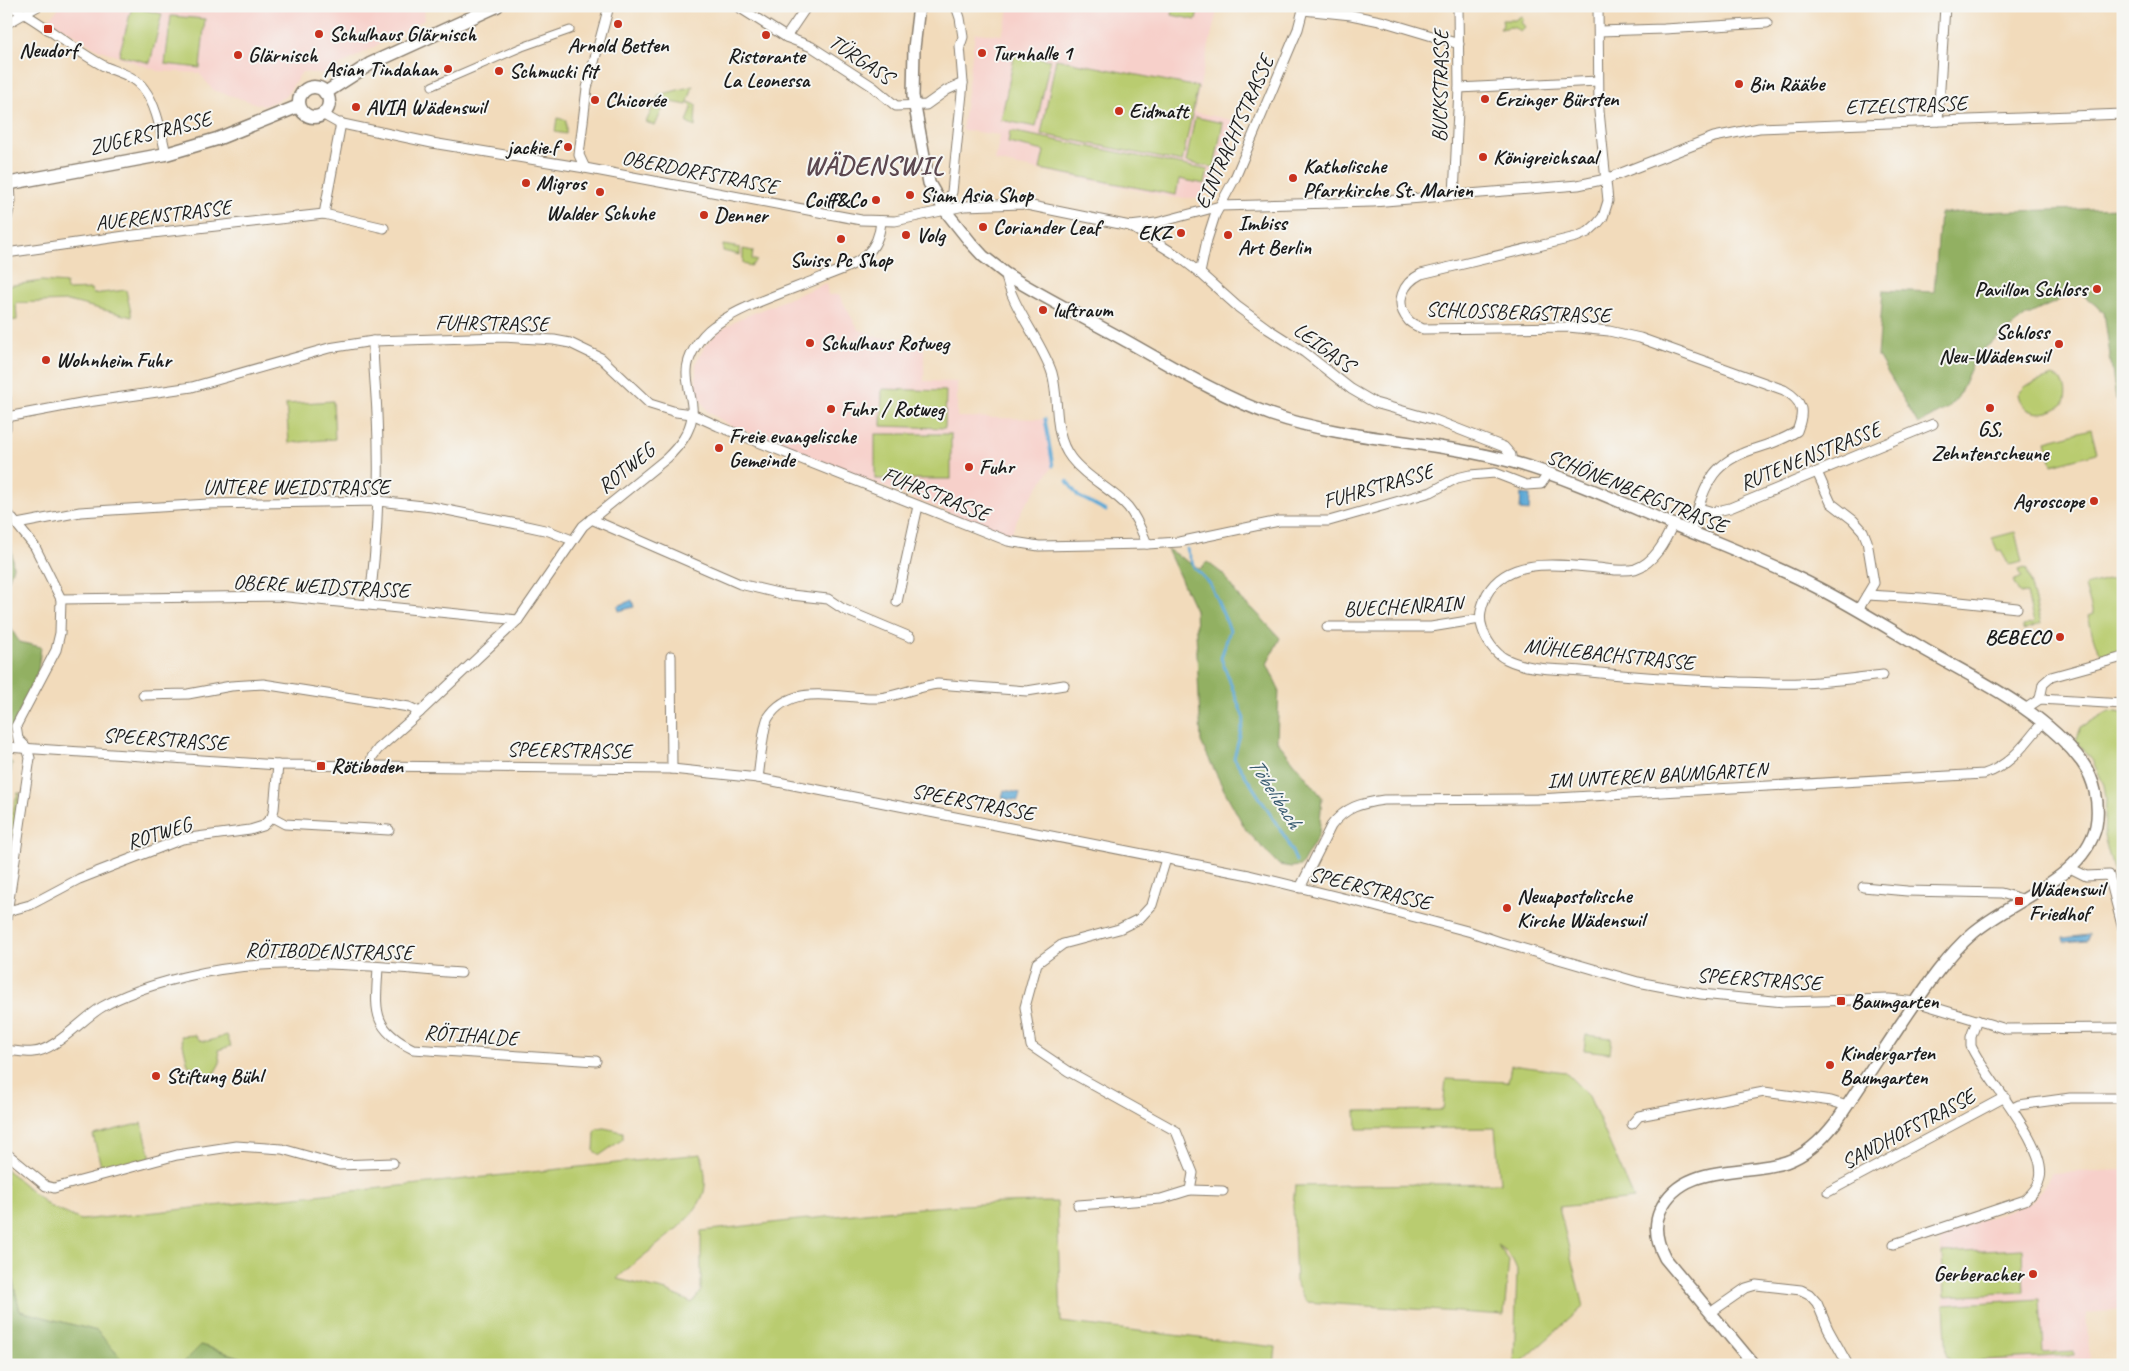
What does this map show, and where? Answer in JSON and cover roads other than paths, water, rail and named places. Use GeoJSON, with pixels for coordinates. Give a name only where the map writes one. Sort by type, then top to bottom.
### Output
{"type":"FeatureCollection","features":[{"type":"Feature","properties":{"kind":"main road"},"geometry":{"type":"LineString","coordinates":[[325,93],[370,64],[498,6]]}},
{"type":"Feature","properties":{"kind":"main road"},"geometry":{"type":"LineString","coordinates":[[316,88],[325,93],[328,102],[322,114],[309,116],[301,110],[299,106],[300,96],[307,89],[316,88]]}},
{"type":"Feature","properties":{"kind":"main road","name":"ZUGERSTRASSE"},"geometry":{"type":"LineString","coordinates":[[8,184],[166,154],[217,139],[299,106]]}},
{"type":"Feature","properties":{"kind":"street"},"geometry":{"type":"LineString","coordinates":[[10,6],[26,14],[80,53],[135,80],[143,86],[149,96],[166,154]]}},
{"type":"Feature","properties":{"kind":"street"},"geometry":{"type":"LineString","coordinates":[[6,24],[38,6]]}},
{"type":"Feature","properties":{"kind":"street"},"geometry":{"type":"LineString","coordinates":[[585,168],[579,155],[587,88],[609,6]]}},
{"type":"Feature","properties":{"kind":"street","name":"TÜRGASS"},"geometry":{"type":"LineString","coordinates":[[737,6],[786,37],[812,47],[872,86],[896,106],[913,106]]}},
{"type":"Feature","properties":{"kind":"street"},"geometry":{"type":"LineString","coordinates":[[786,37],[807,6]]}},
{"type":"Feature","properties":{"kind":"street","name":"SCHÖNENBERGSTRASSE"},"geometry":{"type":"LineString","coordinates":[[919,6],[914,48],[913,106],[928,178],[944,209],[971,243],[983,256],[1006,274],[1213,390],[1250,406],[1300,423],[1335,432],[1447,448],[1511,462],[1548,474],[1673,524],[1785,572],[1858,610],[2025,710],[2069,747],[2084,764],[2092,781],[2097,799],[2097,819],[2093,836],[2083,854],[2070,868],[1971,934],[1951,955],[1916,1002],[1825,1136],[1798,1157],[1768,1167],[1691,1180],[1672,1191],[1664,1202],[1656,1227],[1662,1252],[1671,1266],[1754,1365]]}},
{"type":"Feature","properties":{"kind":"street"},"geometry":{"type":"LineString","coordinates":[[944,209],[952,192],[963,83],[960,46],[964,37],[956,6]]}},
{"type":"Feature","properties":{"kind":"street","name":"BUCKSTRASSE"},"geometry":{"type":"LineString","coordinates":[[1454,196],[1459,88],[1458,6]]}},
{"type":"Feature","properties":{"kind":"street","name":"SCHLOSSBERGSTRASSE"},"geometry":{"type":"LineString","coordinates":[[1598,6],[1598,81],[1608,201],[1598,223],[1588,232],[1560,241],[1421,274],[1411,279],[1405,286],[1400,298],[1402,309],[1410,322],[1423,329],[1568,327],[1609,331],[1640,338],[1784,390],[1793,396],[1800,403],[1802,411],[1797,431],[1789,437],[1737,455],[1724,462],[1714,472],[1690,531]]}},
{"type":"Feature","properties":{"kind":"street"},"geometry":{"type":"LineString","coordinates":[[1938,121],[1945,6]]}},
{"type":"Feature","properties":{"kind":"street"},"geometry":{"type":"LineString","coordinates":[[1304,8],[1385,22],[1459,44]]}},
{"type":"Feature","properties":{"kind":"street","name":"EINTRACHTSTRASSE"},"geometry":{"type":"LineString","coordinates":[[1200,273],[1206,240],[1292,43],[1304,8]]}},
{"type":"Feature","properties":{"kind":"street"},"geometry":{"type":"LineString","coordinates":[[1599,31],[1767,23]]}},
{"type":"Feature","properties":{"kind":"street"},"geometry":{"type":"LineString","coordinates":[[432,86],[522,47],[570,30]]}},
{"type":"Feature","properties":{"kind":"street"},"geometry":{"type":"LineString","coordinates":[[1459,88],[1598,81]]}},
{"type":"Feature","properties":{"kind":"street"},"geometry":{"type":"LineString","coordinates":[[913,106],[926,105],[947,90],[963,83]]}},
{"type":"Feature","properties":{"kind":"street","name":"OBERDORFSTRASSE"},"geometry":{"type":"LineString","coordinates":[[322,114],[340,123],[432,143],[585,168],[817,213],[881,222],[895,221],[944,209],[989,204],[1022,204],[1130,226],[1156,223],[1220,206]]}},
{"type":"Feature","properties":{"kind":"street","name":"ETZELSTRASSE"},"geometry":{"type":"LineString","coordinates":[[1220,206],[1374,202],[1578,185],[1606,179],[1714,137],[1759,128],[2123,114]]}},
{"type":"Feature","properties":{"kind":"street"},"geometry":{"type":"LineString","coordinates":[[324,214],[340,123]]}},
{"type":"Feature","properties":{"kind":"street"},"geometry":{"type":"LineString","coordinates":[[6,222],[10,201],[8,184]]}},
{"type":"Feature","properties":{"kind":"street","name":"AUERENSTRASSE"},"geometry":{"type":"LineString","coordinates":[[6,253],[125,236],[324,214],[384,228]]}},
{"type":"Feature","properties":{"kind":"street","name":"ROTWEG"},"geometry":{"type":"LineString","coordinates":[[372,765],[374,752],[420,712],[518,620],[572,540],[591,519],[672,452],[686,435],[692,414],[686,373],[693,351],[705,334],[714,326],[751,306],[846,267],[865,256],[874,245],[881,229],[881,222]]}},
{"type":"Feature","properties":{"kind":"street","name":"LEIGASS"},"geometry":{"type":"LineString","coordinates":[[1130,226],[1159,243],[1200,273],[1268,329],[1304,352],[1359,394],[1375,403],[1435,420],[1504,448],[1511,455],[1511,462]]}},
{"type":"Feature","properties":{"kind":"street"},"geometry":{"type":"LineString","coordinates":[[1006,274],[1012,293],[1044,352],[1052,375],[1057,422],[1064,446],[1071,458],[1128,507],[1147,544]]}},
{"type":"Feature","properties":{"kind":"street","name":"FUHRSTRASSE"},"geometry":{"type":"LineString","coordinates":[[8,417],[81,403],[192,387],[329,348],[373,341],[502,336],[570,343],[602,358],[650,404],[676,412],[692,414],[1008,541],[1039,546],[1147,544],[1204,538],[1279,520],[1329,521],[1431,492],[1457,478],[1470,475],[1495,473],[1532,486],[1542,484],[1548,474]]}},
{"type":"Feature","properties":{"kind":"street"},"geometry":{"type":"LineString","coordinates":[[369,604],[373,576],[378,501],[377,414],[373,341]]}},
{"type":"Feature","properties":{"kind":"street"},"geometry":{"type":"LineString","coordinates":[[6,398],[8,417],[6,428]]}},
{"type":"Feature","properties":{"kind":"street","name":"RUTENENSTRASSE"},"geometry":{"type":"LineString","coordinates":[[1698,508],[1713,512],[1730,508],[1933,424]]}},
{"type":"Feature","properties":{"kind":"street"},"geometry":{"type":"LineString","coordinates":[[1817,472],[1831,503],[1853,520],[1865,536],[1874,574],[1874,583],[1858,610]]}},
{"type":"Feature","properties":{"kind":"street","name":"UNTERE WEIDSTRASSE"},"geometry":{"type":"LineString","coordinates":[[17,524],[80,512],[119,509],[208,504],[378,501],[432,507],[507,522],[549,531],[572,540]]}},
{"type":"Feature","properties":{"kind":"street"},"geometry":{"type":"LineString","coordinates":[[897,602],[918,506]]}},
{"type":"Feature","properties":{"kind":"street"},"geometry":{"type":"LineString","coordinates":[[6,511],[35,547],[62,599],[60,633],[56,650],[16,726],[18,739],[26,748],[30,758],[7,916]]}},
{"type":"Feature","properties":{"kind":"street"},"geometry":{"type":"LineString","coordinates":[[591,519],[740,584],[782,594],[828,599],[843,609],[910,637]]}},
{"type":"Feature","properties":{"kind":"street"},"geometry":{"type":"LineString","coordinates":[[1480,619],[1482,607],[1491,587],[1501,577],[1514,570],[1528,566],[1574,566],[1626,571],[1636,568],[1653,557],[1673,524]]}},
{"type":"Feature","properties":{"kind":"street"},"geometry":{"type":"LineString","coordinates":[[1867,595],[1922,598],[2017,608]]}},
{"type":"Feature","properties":{"kind":"street","name":"OBERE WEIDSTRASSE"},"geometry":{"type":"LineString","coordinates":[[62,599],[278,596],[518,620]]}},
{"type":"Feature","properties":{"kind":"street","name":"BUECHENRAIN"},"geometry":{"type":"LineString","coordinates":[[1327,627],[1431,627],[1480,619]]}},
{"type":"Feature","properties":{"kind":"street","name":"MÜHLEBACHSTRASSE"},"geometry":{"type":"LineString","coordinates":[[1480,619],[1487,639],[1494,649],[1504,658],[1518,664],[1610,675],[1688,680],[1799,683],[1882,675]]}},
{"type":"Feature","properties":{"kind":"street"},"geometry":{"type":"LineString","coordinates":[[671,656],[672,770]]}},
{"type":"Feature","properties":{"kind":"street"},"geometry":{"type":"LineString","coordinates":[[2040,699],[2043,684],[2050,678],[2123,657]]}},
{"type":"Feature","properties":{"kind":"street"},"geometry":{"type":"LineString","coordinates":[[143,695],[188,694],[231,686],[263,684],[409,707],[420,712]]}},
{"type":"Feature","properties":{"kind":"street"},"geometry":{"type":"LineString","coordinates":[[758,778],[768,719],[785,702],[811,694],[878,698],[938,684],[1027,690],[1064,685]]}},
{"type":"Feature","properties":{"kind":"street"},"geometry":{"type":"LineString","coordinates":[[2025,710],[2040,699],[2123,704]]}},
{"type":"Feature","properties":{"kind":"street","name":"IM UNTEREN BAUMGARTEN"},"geometry":{"type":"LineString","coordinates":[[1300,888],[1334,822],[1350,808],[1363,802],[1384,800],[1548,798],[1984,774],[1997,770],[2008,762],[2042,723]]}},
{"type":"Feature","properties":{"kind":"street","name":"SPEERSTRASSE"},"geometry":{"type":"LineString","coordinates":[[8,747],[278,765],[672,770],[758,778],[1166,859],[1300,888],[1471,932],[1638,982],[1701,994],[1784,1002],[1876,998],[1916,1002],[2006,1029],[2123,1028]]}},
{"type":"Feature","properties":{"kind":"street"},"geometry":{"type":"LineString","coordinates":[[278,765],[272,817],[285,824],[389,830]]}},
{"type":"Feature","properties":{"kind":"street","name":"ROTWEG"},"geometry":{"type":"LineString","coordinates":[[7,916],[80,879],[182,840],[250,830],[264,826],[272,817]]}},
{"type":"Feature","properties":{"kind":"street"},"geometry":{"type":"LineString","coordinates":[[1166,859],[1152,906],[1139,919],[1120,929],[1063,944],[1037,963],[1025,1007],[1031,1046],[1068,1071],[1176,1131],[1193,1173],[1190,1190]]}},
{"type":"Feature","properties":{"kind":"street"},"geometry":{"type":"LineString","coordinates":[[2070,868],[2086,876],[2109,875],[2123,929]]}},
{"type":"Feature","properties":{"kind":"street"},"geometry":{"type":"LineString","coordinates":[[1863,887],[1907,891],[2001,892],[2022,899]]}},
{"type":"Feature","properties":{"kind":"street","name":"RÖTIBODENSTRASSE"},"geometry":{"type":"LineString","coordinates":[[6,1050],[34,1052],[61,1040],[101,1008],[140,990],[183,977],[238,966],[281,963],[461,973]]}},
{"type":"Feature","properties":{"kind":"street","name":"RÖTIHALDE"},"geometry":{"type":"LineString","coordinates":[[378,967],[376,1007],[382,1026],[397,1040],[413,1049],[596,1061]]}},
{"type":"Feature","properties":{"kind":"street"},"geometry":{"type":"LineString","coordinates":[[1894,1244],[2025,1200],[2034,1192],[2041,1176],[2040,1165],[2035,1151],[2013,1108],[1971,1046],[1977,1020]]}},
{"type":"Feature","properties":{"kind":"street"},"geometry":{"type":"LineString","coordinates":[[1632,1124],[1638,1116],[1764,1092],[1832,1101],[1847,1106]]}},
{"type":"Feature","properties":{"kind":"street","name":"SANDHOFSTRASSE"},"geometry":{"type":"LineString","coordinates":[[1828,1192],[2005,1096]]}},
{"type":"Feature","properties":{"kind":"street"},"geometry":{"type":"LineString","coordinates":[[2013,1108],[2019,1105],[2070,1098],[2123,1098]]}},
{"type":"Feature","properties":{"kind":"street"},"geometry":{"type":"LineString","coordinates":[[6,1153],[46,1186],[54,1188],[177,1155],[236,1146],[282,1149],[339,1165],[393,1163]]}},
{"type":"Feature","properties":{"kind":"street"},"geometry":{"type":"LineString","coordinates":[[1078,1205],[1162,1199],[1190,1190],[1224,1191]]}},
{"type":"Feature","properties":{"kind":"street"},"geometry":{"type":"LineString","coordinates":[[1710,1313],[1746,1288],[1756,1285],[1801,1290],[1810,1294],[1817,1303],[1828,1330],[1848,1365]]}},
{"type":"Feature","properties":{"kind":"street"},"geometry":{"type":"LineString","coordinates":[[2104,1365],[2123,1363]]}},
{"type":"Feature","properties":{"kind":"water"},"geometry":{"type":"Polygon","coordinates":[[[1521,494],[1530,495],[1529,511],[1520,510],[1521,494]]]}},
{"type":"Feature","properties":{"kind":"water"},"geometry":{"type":"Polygon","coordinates":[[[632,600],[634,607],[619,611],[618,606],[632,600]]]}},
{"type":"Feature","properties":{"kind":"water"},"geometry":{"type":"Polygon","coordinates":[[[1004,790],[1020,793],[1018,801],[1002,798],[1004,790]]]}},
{"type":"Feature","properties":{"kind":"water"},"geometry":{"type":"Polygon","coordinates":[[[2089,935],[2088,940],[2064,942],[2063,938],[2089,935]]]}},
{"type":"Feature","properties":{"kind":"waterway"},"geometry":{"type":"LineString","coordinates":[[2123,400],[2121,405],[2123,414]]}},
{"type":"Feature","properties":{"kind":"waterway","name":"Töbelibach"},"geometry":{"type":"LineString","coordinates":[[1045,419],[1053,466]]}},
{"type":"Feature","properties":{"kind":"waterway","name":"Töbelibach"},"geometry":{"type":"LineString","coordinates":[[1067,481],[1078,496],[1106,511]]}},
{"type":"Feature","properties":{"kind":"waterway","name":"Töbelibach"},"geometry":{"type":"LineString","coordinates":[[1187,549],[1194,567],[1210,584],[1230,630],[1221,658],[1244,719],[1234,758],[1287,840],[1296,861]]}},
{"type":"Feature","properties":{"kind":"waterway"},"geometry":{"type":"LineString","coordinates":[[6,1353],[7,1357],[21,1365]]}},
{"type":"Feature","properties":{"kind":"place","name":"Arnold Betten"},"geometry":{"type":"Point","coordinates":[618,24]}},
{"type":"Feature","properties":{"kind":"place","name":"Neudorf"},"geometry":{"type":"Point","coordinates":[48,29]}},
{"type":"Feature","properties":{"kind":"place","name":"Schulhaus Glärnisch"},"geometry":{"type":"Point","coordinates":[319,34]}},
{"type":"Feature","properties":{"kind":"place","name":"Ristorante La Leonessa"},"geometry":{"type":"Point","coordinates":[766,35]}},
{"type":"Feature","properties":{"kind":"place","name":"Turnhalle 1"},"geometry":{"type":"Point","coordinates":[982,53]}},
{"type":"Feature","properties":{"kind":"place","name":"Glärnisch"},"geometry":{"type":"Point","coordinates":[238,55]}},
{"type":"Feature","properties":{"kind":"place","name":"Asian Tindahan"},"geometry":{"type":"Point","coordinates":[448,69]}},
{"type":"Feature","properties":{"kind":"place","name":"Schmucki fit"},"geometry":{"type":"Point","coordinates":[499,71]}},
{"type":"Feature","properties":{"kind":"place","name":"Bin Rääbe"},"geometry":{"type":"Point","coordinates":[1739,84]}},
{"type":"Feature","properties":{"kind":"place","name":"Erzinger Bürsten"},"geometry":{"type":"Point","coordinates":[1485,99]}},
{"type":"Feature","properties":{"kind":"place","name":"Chicorée"},"geometry":{"type":"Point","coordinates":[595,100]}},
{"type":"Feature","properties":{"kind":"place","name":"AVIA Wädenswil"},"geometry":{"type":"Point","coordinates":[356,107]}},
{"type":"Feature","properties":{"kind":"place","name":"Eidmatt"},"geometry":{"type":"Point","coordinates":[1119,111]}},
{"type":"Feature","properties":{"kind":"place","name":"jackie.f"},"geometry":{"type":"Point","coordinates":[568,147]}},
{"type":"Feature","properties":{"kind":"place","name":"Königreichsaal"},"geometry":{"type":"Point","coordinates":[1483,157]}},
{"type":"Feature","properties":{"kind":"place","name":"Katholische Pfarrkirche St. Marien"},"geometry":{"type":"Point","coordinates":[1293,178]}},
{"type":"Feature","properties":{"kind":"place","name":"Migros"},"geometry":{"type":"Point","coordinates":[526,183]}},
{"type":"Feature","properties":{"kind":"place","name":"Walder Schuhe"},"geometry":{"type":"Point","coordinates":[600,192]}},
{"type":"Feature","properties":{"kind":"place","name":"Siam Asia Shop"},"geometry":{"type":"Point","coordinates":[910,195]}},
{"type":"Feature","properties":{"kind":"place","name":"Coiff&Co"},"geometry":{"type":"Point","coordinates":[876,200]}},
{"type":"Feature","properties":{"kind":"place","name":"Denner"},"geometry":{"type":"Point","coordinates":[704,215]}},
{"type":"Feature","properties":{"kind":"place","name":"Coriander Leaf"},"geometry":{"type":"Point","coordinates":[983,227]}},
{"type":"Feature","properties":{"kind":"place","name":"EKZ"},"geometry":{"type":"Point","coordinates":[1181,233]}},
{"type":"Feature","properties":{"kind":"place","name":"Volg"},"geometry":{"type":"Point","coordinates":[906,235]}},
{"type":"Feature","properties":{"kind":"place","name":"Imbiss Art Berlin"},"geometry":{"type":"Point","coordinates":[1228,235]}},
{"type":"Feature","properties":{"kind":"place","name":"Swiss Pc Shop"},"geometry":{"type":"Point","coordinates":[841,239]}},
{"type":"Feature","properties":{"kind":"place","name":"Pavillon Schloss"},"geometry":{"type":"Point","coordinates":[2097,289]}},
{"type":"Feature","properties":{"kind":"place","name":"luftraum"},"geometry":{"type":"Point","coordinates":[1043,310]}},
{"type":"Feature","properties":{"kind":"place","name":"Schulhaus Rotweg"},"geometry":{"type":"Point","coordinates":[810,343]}},
{"type":"Feature","properties":{"kind":"place","name":"Schloss Neu-Wädenswil"},"geometry":{"type":"Point","coordinates":[2059,344]}},
{"type":"Feature","properties":{"kind":"place","name":"Wohnheim Fuhr"},"geometry":{"type":"Point","coordinates":[46,360]}},
{"type":"Feature","properties":{"kind":"place","name":"GS, Zehntenscheune"},"geometry":{"type":"Point","coordinates":[1990,408]}},
{"type":"Feature","properties":{"kind":"place","name":"Fuhr / Rotweg"},"geometry":{"type":"Point","coordinates":[831,409]}},
{"type":"Feature","properties":{"kind":"place","name":"Freie evangelische Gemeinde"},"geometry":{"type":"Point","coordinates":[719,448]}},
{"type":"Feature","properties":{"kind":"place","name":"Fuhr"},"geometry":{"type":"Point","coordinates":[969,467]}},
{"type":"Feature","properties":{"kind":"place","name":"Agroscope"},"geometry":{"type":"Point","coordinates":[2094,501]}},
{"type":"Feature","properties":{"kind":"place","name":"BEBECO"},"geometry":{"type":"Point","coordinates":[2060,637]}},
{"type":"Feature","properties":{"kind":"place","name":"Rötiboden"},"geometry":{"type":"Point","coordinates":[321,766]}},
{"type":"Feature","properties":{"kind":"place","name":"Wädenswil Friedhof"},"geometry":{"type":"Point","coordinates":[2019,901]}},
{"type":"Feature","properties":{"kind":"place","name":"Neuapostolische Kirche Wädenswil"},"geometry":{"type":"Point","coordinates":[1507,908]}},
{"type":"Feature","properties":{"kind":"place","name":"Baumgarten"},"geometry":{"type":"Point","coordinates":[1841,1001]}},
{"type":"Feature","properties":{"kind":"place","name":"Kindergarten Baumgarten"},"geometry":{"type":"Point","coordinates":[1830,1065]}},
{"type":"Feature","properties":{"kind":"place","name":"Stiftung Bühl"},"geometry":{"type":"Point","coordinates":[156,1076]}},
{"type":"Feature","properties":{"kind":"place","name":"Gerberacher"},"geometry":{"type":"Point","coordinates":[2033,1274]}},
{"type":"Feature","properties":{"kind":"district","name":"WÄDENSWIL"},"geometry":{"type":"Point","coordinates":[874,165]}}]}
